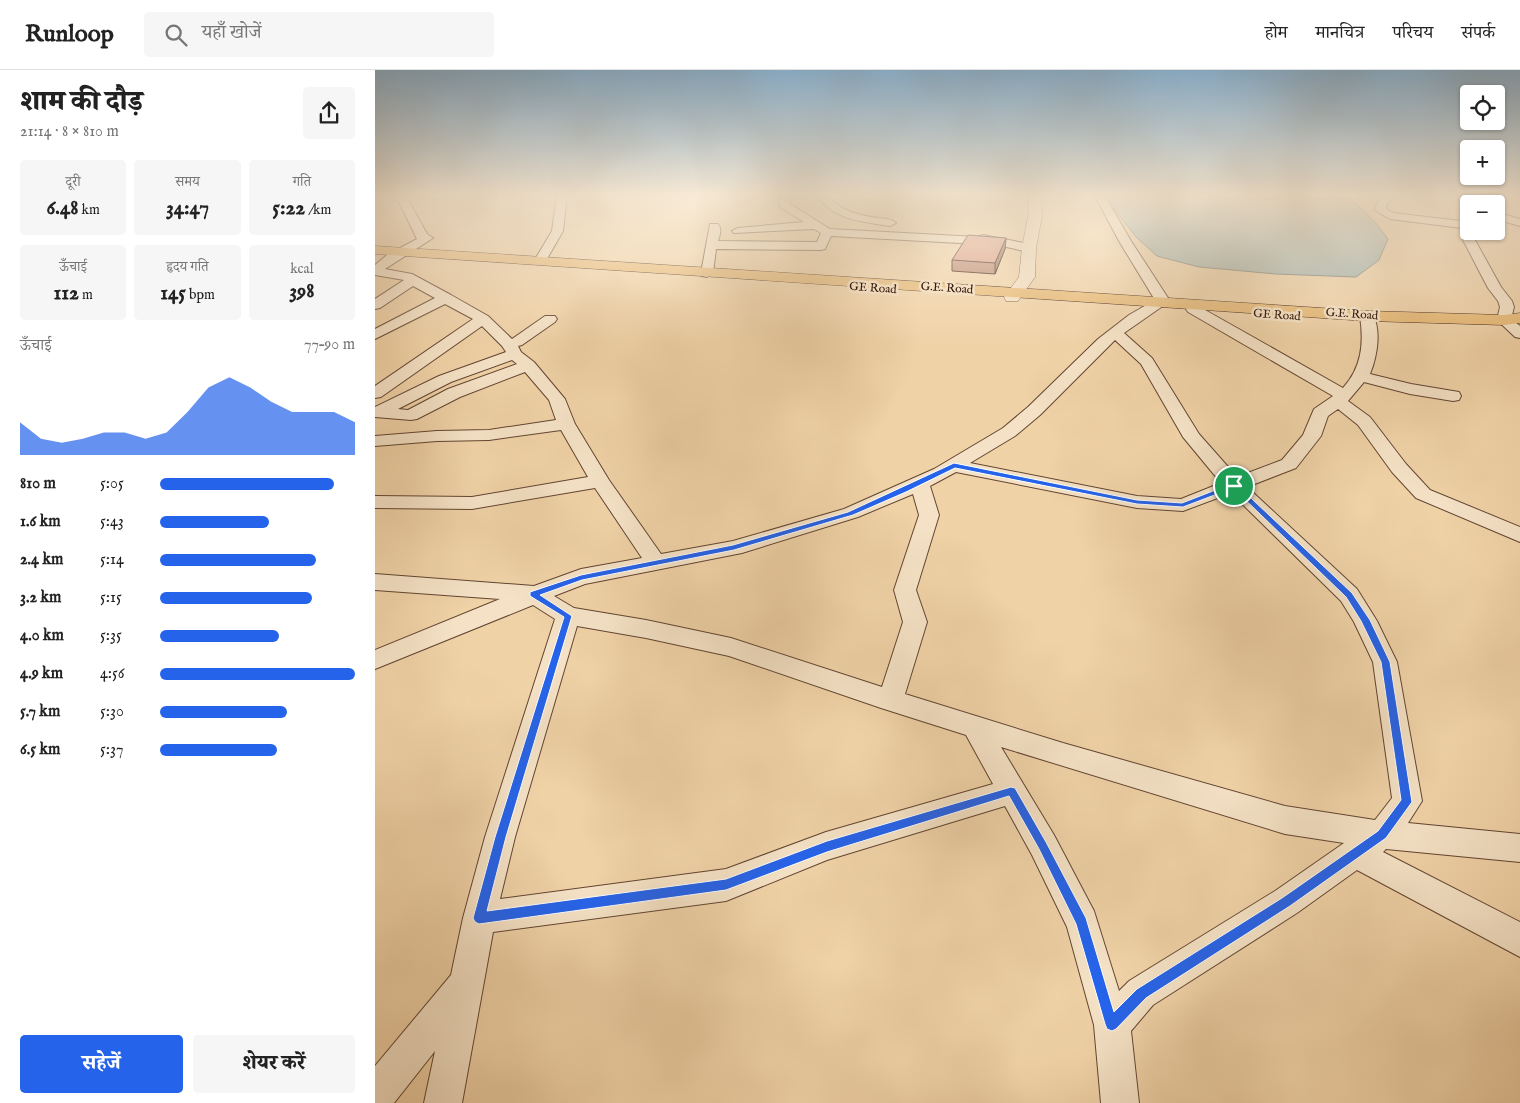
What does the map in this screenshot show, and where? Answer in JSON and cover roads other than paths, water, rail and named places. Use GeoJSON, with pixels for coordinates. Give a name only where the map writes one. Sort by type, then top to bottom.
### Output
{"type":"FeatureCollection","features":[{"type":"Feature","properties":{"kind":"main road","name":"G.E. Road"},"geometry":{"type":"LineString","coordinates":[[375,250],[389,255],[540,261],[707,273],[1012,290]]}},
{"type":"Feature","properties":{"kind":"main road","name":"GE Road"},"geometry":{"type":"LineString","coordinates":[[389,255],[1012,290],[1159,303],[1193,309],[1516,325]]}},
{"type":"Feature","properties":{"kind":"main road","name":"G.E. Road"},"geometry":{"type":"LineString","coordinates":[[1159,303],[1368,319]]}},
{"type":"Feature","properties":{"kind":"street"},"geometry":{"type":"LineString","coordinates":[[413,244],[389,255],[375,271],[390,273],[413,280],[483,319],[528,365],[557,399],[566,424],[600,481],[656,563]]}},
{"type":"Feature","properties":{"kind":"street"},"geometry":{"type":"LineString","coordinates":[[540,261],[552,244]]}},
{"type":"Feature","properties":{"kind":"street"},"geometry":{"type":"LineString","coordinates":[[707,273],[711,245],[821,246],[822,244]]}},
{"type":"Feature","properties":{"kind":"street"},"geometry":{"type":"LineString","coordinates":[[1004,244],[1019,249]]}},
{"type":"Feature","properties":{"kind":"street"},"geometry":{"type":"LineString","coordinates":[[1012,290],[1027,277],[1019,249],[1020,244]]}},
{"type":"Feature","properties":{"kind":"street"},"geometry":{"type":"LineString","coordinates":[[1019,249],[1021,244]]}},
{"type":"Feature","properties":{"kind":"street"},"geometry":{"type":"LineString","coordinates":[[375,660],[533,594],[581,577],[734,548],[851,514],[954,466],[1009,432],[1034,411],[1115,333],[1134,318],[1159,303],[1127,244]]}},
{"type":"Feature","properties":{"kind":"street"},"geometry":{"type":"LineString","coordinates":[[1471,244],[1495,288],[1505,301],[1516,325]]}},
{"type":"Feature","properties":{"kind":"street"},"geometry":{"type":"LineString","coordinates":[[375,306],[413,280]]}},
{"type":"Feature","properties":{"kind":"street"},"geometry":{"type":"LineString","coordinates":[[375,335],[446,298]]}},
{"type":"Feature","properties":{"kind":"street"},"geometry":{"type":"LineString","coordinates":[[1193,309],[1342,399],[1364,421],[1399,468],[1423,494],[1520,534]]}},
{"type":"Feature","properties":{"kind":"street"},"geometry":{"type":"LineString","coordinates":[[375,393],[483,319]]}},
{"type":"Feature","properties":{"kind":"street"},"geometry":{"type":"LineString","coordinates":[[378,412],[413,392],[512,350],[517,342],[550,319]]}},
{"type":"Feature","properties":{"kind":"street"},"geometry":{"type":"LineString","coordinates":[[954,466],[1137,502],[1183,505],[1289,464],[1312,436],[1320,412],[1342,399],[1358,382],[1367,357],[1371,334],[1368,319]]}},
{"type":"Feature","properties":{"kind":"street"},"geometry":{"type":"LineString","coordinates":[[1112,1024],[1141,994],[1286,902],[1382,835],[1407,802],[1385,662],[1365,620],[1349,595],[1234,486],[1192,437],[1147,361],[1115,333]]}},
{"type":"Feature","properties":{"kind":"street"},"geometry":{"type":"LineString","coordinates":[[378,412],[411,416],[454,393],[528,365]]}},
{"type":"Feature","properties":{"kind":"street"},"geometry":{"type":"LineString","coordinates":[[1361,376],[1410,389],[1453,396]]}},
{"type":"Feature","properties":{"kind":"street"},"geometry":{"type":"LineString","coordinates":[[375,441],[437,436],[489,435],[566,424]]}},
{"type":"Feature","properties":{"kind":"street"},"geometry":{"type":"LineString","coordinates":[[375,502],[472,502],[600,481]]}},
{"type":"Feature","properties":{"kind":"street"},"geometry":{"type":"LineString","coordinates":[[890,701],[915,622],[905,590],[929,515],[919,483]]}},
{"type":"Feature","properties":{"kind":"street"},"geometry":{"type":"LineString","coordinates":[[375,582],[533,594],[568,616],[646,629],[731,648],[890,701],[1285,820],[1382,835],[1520,848]]}},
{"type":"Feature","properties":{"kind":"street"},"geometry":{"type":"LineString","coordinates":[[443,1103],[479,918],[500,837],[568,616]]}},
{"type":"Feature","properties":{"kind":"street"},"geometry":{"type":"LineString","coordinates":[[975,727],[1043,845],[1082,923],[1112,1024],[1120,1103]]}},
{"type":"Feature","properties":{"kind":"street"},"geometry":{"type":"LineString","coordinates":[[479,918],[726,884],[827,846],[1011,791]]}},
{"type":"Feature","properties":{"kind":"street"},"geometry":{"type":"LineString","coordinates":[[1355,853],[1520,940]]}},
{"type":"Feature","properties":{"kind":"street"},"geometry":{"type":"LineString","coordinates":[[375,1096],[467,982]]}},
{"type":"Feature","properties":{"kind":"water"},"geometry":{"type":"Polygon","coordinates":[[[1144,244],[1386,244],[1379,260],[1356,277],[1276,274],[1199,267],[1157,256],[1144,244]]]}}]}
